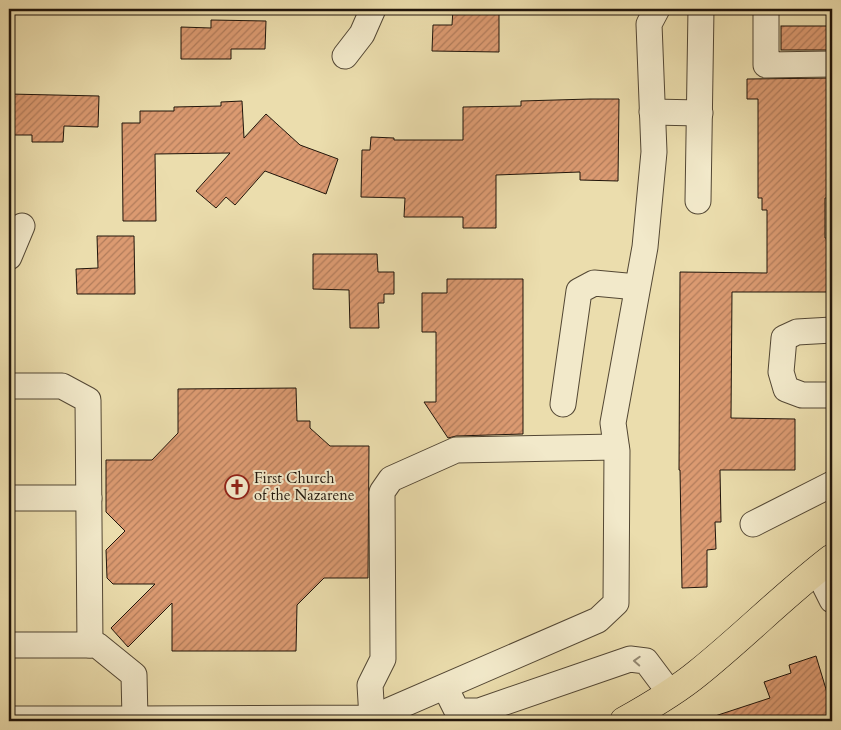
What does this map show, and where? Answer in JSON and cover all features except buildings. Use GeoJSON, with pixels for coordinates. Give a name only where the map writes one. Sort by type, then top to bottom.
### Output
{"type":"FeatureCollection","features":[{"type":"Feature","properties":{"kind":"main road"},"geometry":{"type":"LineString","coordinates":[[624,721],[696,675],[824,564]]}},
{"type":"Feature","properties":{"kind":"street"},"geometry":{"type":"LineString","coordinates":[[345,56],[362,34],[373,9]]}},
{"type":"Feature","properties":{"kind":"street"},"geometry":{"type":"LineString","coordinates":[[9,719],[372,718],[598,620],[616,603],[616,447],[613,423],[644,247],[654,152],[649,24],[657,9]]}},
{"type":"Feature","properties":{"kind":"street"},"geometry":{"type":"LineString","coordinates":[[698,201],[701,9]]}},
{"type":"Feature","properties":{"kind":"street"},"geometry":{"type":"LineString","coordinates":[[766,9],[766,65],[832,64]]}},
{"type":"Feature","properties":{"kind":"street"},"geometry":{"type":"LineString","coordinates":[[652,112],[700,113]]}},
{"type":"Feature","properties":{"kind":"street"},"geometry":{"type":"LineString","coordinates":[[9,257],[22,226]]}},
{"type":"Feature","properties":{"kind":"street"},"geometry":{"type":"LineString","coordinates":[[563,404],[579,291],[594,283],[637,287]]}},
{"type":"Feature","properties":{"kind":"street"},"geometry":{"type":"LineString","coordinates":[[832,330],[797,332],[784,338],[781,372],[786,389],[802,395],[832,395]]}},
{"type":"Feature","properties":{"kind":"street"},"geometry":{"type":"LineString","coordinates":[[9,386],[62,386],[88,400],[90,645]]}},
{"type":"Feature","properties":{"kind":"street"},"geometry":{"type":"LineString","coordinates":[[372,718],[370,685],[383,659],[382,492],[391,479],[456,450],[616,447]]}},
{"type":"Feature","properties":{"kind":"street"},"geometry":{"type":"LineString","coordinates":[[753,524],[832,484]]}},
{"type":"Feature","properties":{"kind":"street"},"geometry":{"type":"LineString","coordinates":[[9,498],[89,498]]}},
{"type":"Feature","properties":{"kind":"street"},"geometry":{"type":"LineString","coordinates":[[824,564],[832,600]]}},
{"type":"Feature","properties":{"kind":"street"},"geometry":{"type":"LineString","coordinates":[[9,645],[97,645],[134,675],[135,719]]}},
{"type":"Feature","properties":{"kind":"street"},"geometry":{"type":"LineString","coordinates":[[445,687],[457,711],[479,712],[630,660],[646,661],[670,693]]}},
{"type":"Feature","properties":{"kind":"place","name":"First Church of the Nazarene"},"geometry":{"type":"Point","coordinates":[237,487]}}]}
